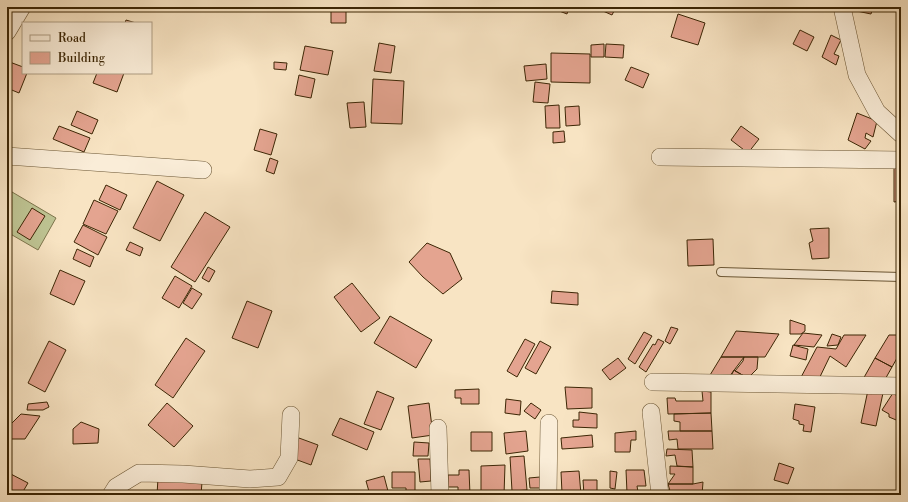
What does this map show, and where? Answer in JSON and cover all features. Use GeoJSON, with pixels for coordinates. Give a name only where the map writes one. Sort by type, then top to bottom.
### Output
{"type":"FeatureCollection","features":[{"type":"Feature","properties":{"kind":"street"},"geometry":{"type":"LineString","coordinates":[[7,32],[22,7]]}},
{"type":"Feature","properties":{"kind":"street"},"geometry":{"type":"LineString","coordinates":[[842,7],[857,75],[877,112],[901,134]]}},
{"type":"Feature","properties":{"kind":"street"},"geometry":{"type":"LineString","coordinates":[[7,156],[203,170]]}},
{"type":"Feature","properties":{"kind":"street"},"geometry":{"type":"LineString","coordinates":[[660,157],[901,160]]}},
{"type":"Feature","properties":{"kind":"street"},"geometry":{"type":"LineString","coordinates":[[653,382],[901,386]]}},
{"type":"Feature","properties":{"kind":"street"},"geometry":{"type":"LineString","coordinates":[[651,412],[660,495]]}},
{"type":"Feature","properties":{"kind":"street"},"geometry":{"type":"LineString","coordinates":[[111,495],[116,487],[139,473],[183,474],[250,479],[278,477],[289,458],[291,416]]}},
{"type":"Feature","properties":{"kind":"street"},"geometry":{"type":"LineString","coordinates":[[548,423],[548,495]]}},
{"type":"Feature","properties":{"kind":"street"},"geometry":{"type":"LineString","coordinates":[[438,428],[440,495]]}},
{"type":"Feature","properties":{"kind":"lane"},"geometry":{"type":"LineString","coordinates":[[721,272],[901,277]]}},
{"type":"Feature","properties":{"kind":"green space"},"geometry":{"type":"Polygon","coordinates":[[[7,189],[56,218],[38,250],[7,232],[7,189]]]}},
{"type":"Feature","properties":{"kind":"building"},"geometry":{"type":"Polygon","coordinates":[[[372,7],[372,9],[355,8],[372,7]]]}},
{"type":"Feature","properties":{"kind":"building"},"geometry":{"type":"Polygon","coordinates":[[[549,7],[569,7],[567,14],[549,7]]]}},
{"type":"Feature","properties":{"kind":"building"},"geometry":{"type":"Polygon","coordinates":[[[594,7],[616,7],[612,15],[594,7]]]}},
{"type":"Feature","properties":{"kind":"building"},"geometry":{"type":"Polygon","coordinates":[[[852,7],[873,7],[871,14],[852,10],[852,7]]]}},
{"type":"Feature","properties":{"kind":"building"},"geometry":{"type":"Polygon","coordinates":[[[331,10],[346,10],[346,23],[331,23],[331,10]]]}},
{"type":"Feature","properties":{"kind":"building"},"geometry":{"type":"Polygon","coordinates":[[[678,14],[705,23],[698,45],[671,37],[678,14]]]}},
{"type":"Feature","properties":{"kind":"building"},"geometry":{"type":"Polygon","coordinates":[[[800,30],[814,37],[807,51],[793,44],[800,30]]]}},
{"type":"Feature","properties":{"kind":"building"},"geometry":{"type":"Polygon","coordinates":[[[831,35],[841,40],[834,54],[839,56],[836,65],[822,57],[831,35]]]}},
{"type":"Feature","properties":{"kind":"building"},"geometry":{"type":"Polygon","coordinates":[[[379,43],[395,46],[391,73],[374,71],[379,43]]]}},
{"type":"Feature","properties":{"kind":"building"},"geometry":{"type":"Polygon","coordinates":[[[604,44],[604,57],[591,57],[591,45],[604,44]]]}},
{"type":"Feature","properties":{"kind":"building"},"geometry":{"type":"Polygon","coordinates":[[[606,44],[624,45],[623,58],[605,57],[606,44]]]}},
{"type":"Feature","properties":{"kind":"building"},"geometry":{"type":"Polygon","coordinates":[[[305,46],[333,51],[328,75],[300,70],[305,46]]]}},
{"type":"Feature","properties":{"kind":"building"},"geometry":{"type":"Polygon","coordinates":[[[551,53],[590,54],[590,83],[551,82],[551,53]]]}},
{"type":"Feature","properties":{"kind":"building"},"geometry":{"type":"Polygon","coordinates":[[[7,61],[22,67],[22,74],[27,74],[19,93],[7,88],[7,61]]]}},
{"type":"Feature","properties":{"kind":"building"},"geometry":{"type":"Polygon","coordinates":[[[274,62],[287,63],[286,70],[274,69],[274,62]]]}},
{"type":"Feature","properties":{"kind":"building"},"geometry":{"type":"Polygon","coordinates":[[[546,64],[547,79],[526,81],[524,66],[546,64]]]}},
{"type":"Feature","properties":{"kind":"building"},"geometry":{"type":"Polygon","coordinates":[[[631,67],[649,74],[643,88],[625,80],[631,67]]]}},
{"type":"Feature","properties":{"kind":"building"},"geometry":{"type":"Polygon","coordinates":[[[97,74],[124,74],[117,92],[93,83],[97,74]]]}},
{"type":"Feature","properties":{"kind":"building"},"geometry":{"type":"Polygon","coordinates":[[[299,75],[315,79],[311,98],[295,95],[299,75]]]}},
{"type":"Feature","properties":{"kind":"building"},"geometry":{"type":"Polygon","coordinates":[[[373,79],[404,81],[402,124],[371,123],[373,79]]]}},
{"type":"Feature","properties":{"kind":"building"},"geometry":{"type":"Polygon","coordinates":[[[535,82],[550,84],[548,103],[533,102],[535,82]]]}},
{"type":"Feature","properties":{"kind":"building"},"geometry":{"type":"Polygon","coordinates":[[[364,102],[366,127],[350,128],[347,103],[364,102]]]}},
{"type":"Feature","properties":{"kind":"building"},"geometry":{"type":"Polygon","coordinates":[[[559,105],[560,128],[546,128],[545,106],[559,105]]]}},
{"type":"Feature","properties":{"kind":"building"},"geometry":{"type":"Polygon","coordinates":[[[579,106],[580,125],[566,126],[565,107],[579,106]]]}},
{"type":"Feature","properties":{"kind":"building"},"geometry":{"type":"Polygon","coordinates":[[[77,111],[98,120],[92,134],[71,125],[77,111]]]}},
{"type":"Feature","properties":{"kind":"building"},"geometry":{"type":"Polygon","coordinates":[[[857,113],[877,121],[873,137],[866,133],[865,138],[871,141],[865,149],[848,140],[857,113]]]}},
{"type":"Feature","properties":{"kind":"building"},"geometry":{"type":"Polygon","coordinates":[[[59,126],[90,138],[84,152],[53,139],[59,126]]]}},
{"type":"Feature","properties":{"kind":"building"},"geometry":{"type":"Polygon","coordinates":[[[741,126],[759,139],[748,153],[731,140],[741,126]]]}},
{"type":"Feature","properties":{"kind":"building"},"geometry":{"type":"Polygon","coordinates":[[[260,129],[277,134],[271,155],[254,150],[260,129]]]}},
{"type":"Feature","properties":{"kind":"building"},"geometry":{"type":"Polygon","coordinates":[[[564,131],[565,142],[553,143],[553,132],[564,131]]]}},
{"type":"Feature","properties":{"kind":"building"},"geometry":{"type":"Polygon","coordinates":[[[7,133],[11,134],[9,143],[7,143],[7,133]]]}},
{"type":"Feature","properties":{"kind":"building"},"geometry":{"type":"Polygon","coordinates":[[[270,158],[278,161],[274,174],[266,171],[270,158]]]}},
{"type":"Feature","properties":{"kind":"building"},"geometry":{"type":"Polygon","coordinates":[[[894,163],[901,163],[901,201],[894,202],[894,163]]]}},
{"type":"Feature","properties":{"kind":"building"},"geometry":{"type":"Polygon","coordinates":[[[157,181],[184,195],[160,241],[133,228],[157,181]]]}},
{"type":"Feature","properties":{"kind":"building"},"geometry":{"type":"Polygon","coordinates":[[[106,185],[127,195],[120,210],[99,200],[106,185]]]}},
{"type":"Feature","properties":{"kind":"building"},"geometry":{"type":"Polygon","coordinates":[[[94,200],[118,211],[106,234],[83,224],[94,200]]]}},
{"type":"Feature","properties":{"kind":"building"},"geometry":{"type":"Polygon","coordinates":[[[32,208],[45,216],[30,240],[17,232],[32,208]]]}},
{"type":"Feature","properties":{"kind":"building"},"geometry":{"type":"Polygon","coordinates":[[[205,212],[230,227],[195,282],[171,267],[205,212]]]}},
{"type":"Feature","properties":{"kind":"building"},"geometry":{"type":"Polygon","coordinates":[[[83,225],[107,237],[98,255],[74,242],[83,225]]]}},
{"type":"Feature","properties":{"kind":"building"},"geometry":{"type":"Polygon","coordinates":[[[829,228],[829,258],[812,259],[809,243],[813,241],[810,229],[829,228]]]}},
{"type":"Feature","properties":{"kind":"building"},"geometry":{"type":"Polygon","coordinates":[[[713,239],[714,265],[688,266],[687,240],[713,239]]]}},
{"type":"Feature","properties":{"kind":"building"},"geometry":{"type":"Polygon","coordinates":[[[130,242],[143,248],[140,256],[126,250],[130,242]]]}},
{"type":"Feature","properties":{"kind":"building"},"geometry":{"type":"Polygon","coordinates":[[[427,243],[450,253],[462,279],[443,294],[423,277],[409,262],[427,243]]]}},
{"type":"Feature","properties":{"kind":"building"},"geometry":{"type":"Polygon","coordinates":[[[77,249],[94,257],[90,267],[73,259],[77,249]]]}},
{"type":"Feature","properties":{"kind":"building"},"geometry":{"type":"Polygon","coordinates":[[[208,267],[215,271],[209,282],[202,278],[208,267]]]}},
{"type":"Feature","properties":{"kind":"building"},"geometry":{"type":"Polygon","coordinates":[[[60,270],[85,281],[74,305],[50,294],[60,270]]]}},
{"type":"Feature","properties":{"kind":"building"},"geometry":{"type":"Polygon","coordinates":[[[175,276],[192,286],[179,308],[162,298],[175,276]]]}},
{"type":"Feature","properties":{"kind":"building"},"geometry":{"type":"Polygon","coordinates":[[[352,283],[380,318],[361,332],[334,297],[352,283]]]}},
{"type":"Feature","properties":{"kind":"building"},"geometry":{"type":"Polygon","coordinates":[[[192,288],[202,294],[192,309],[183,303],[192,288]]]}},
{"type":"Feature","properties":{"kind":"building"},"geometry":{"type":"Polygon","coordinates":[[[552,291],[578,293],[578,305],[551,303],[552,291]]]}},
{"type":"Feature","properties":{"kind":"building"},"geometry":{"type":"Polygon","coordinates":[[[247,301],[272,311],[258,348],[232,338],[247,301]]]}},
{"type":"Feature","properties":{"kind":"building"},"geometry":{"type":"Polygon","coordinates":[[[390,316],[432,340],[416,368],[374,343],[390,316]]]}},
{"type":"Feature","properties":{"kind":"building"},"geometry":{"type":"Polygon","coordinates":[[[790,320],[805,325],[805,331],[801,334],[790,334],[790,320]]]}},
{"type":"Feature","properties":{"kind":"building"},"geometry":{"type":"Polygon","coordinates":[[[671,327],[678,329],[670,344],[665,341],[671,327]]]}},
{"type":"Feature","properties":{"kind":"building"},"geometry":{"type":"Polygon","coordinates":[[[736,331],[779,334],[765,357],[721,357],[736,331]]]}},
{"type":"Feature","properties":{"kind":"building"},"geometry":{"type":"Polygon","coordinates":[[[644,332],[652,336],[635,364],[628,359],[644,332]]]}},
{"type":"Feature","properties":{"kind":"building"},"geometry":{"type":"Polygon","coordinates":[[[803,333],[822,335],[814,347],[794,345],[803,333]]]}},
{"type":"Feature","properties":{"kind":"building"},"geometry":{"type":"Polygon","coordinates":[[[832,334],[841,337],[838,345],[827,346],[832,334]]]}},
{"type":"Feature","properties":{"kind":"building"},"geometry":{"type":"Polygon","coordinates":[[[844,335],[866,335],[846,367],[830,356],[817,383],[799,381],[817,347],[836,349],[844,335]]]}},
{"type":"Feature","properties":{"kind":"building"},"geometry":{"type":"Polygon","coordinates":[[[889,335],[901,335],[901,351],[892,367],[875,358],[889,335]]]}},
{"type":"Feature","properties":{"kind":"building"},"geometry":{"type":"Polygon","coordinates":[[[186,338],[205,351],[173,398],[155,385],[186,338]]]}},
{"type":"Feature","properties":{"kind":"building"},"geometry":{"type":"Polygon","coordinates":[[[525,339],[535,344],[517,377],[507,371],[525,339]]]}},
{"type":"Feature","properties":{"kind":"building"},"geometry":{"type":"Polygon","coordinates":[[[658,339],[664,342],[646,372],[639,367],[653,344],[655,345],[658,339]]]}},
{"type":"Feature","properties":{"kind":"building"},"geometry":{"type":"Polygon","coordinates":[[[49,341],[66,350],[45,392],[28,383],[49,341]]]}},
{"type":"Feature","properties":{"kind":"building"},"geometry":{"type":"Polygon","coordinates":[[[540,341],[551,347],[536,374],[525,368],[540,341]]]}},
{"type":"Feature","properties":{"kind":"building"},"geometry":{"type":"Polygon","coordinates":[[[793,345],[808,349],[806,360],[790,356],[793,345]]]}},
{"type":"Feature","properties":{"kind":"building"},"geometry":{"type":"Polygon","coordinates":[[[721,357],[744,357],[726,381],[707,380],[721,357]]]}},
{"type":"Feature","properties":{"kind":"building"},"geometry":{"type":"Polygon","coordinates":[[[744,357],[758,357],[757,369],[748,378],[735,371],[743,361],[744,357]]]}},
{"type":"Feature","properties":{"kind":"building"},"geometry":{"type":"Polygon","coordinates":[[[618,358],[626,368],[610,380],[602,370],[618,358]]]}},
{"type":"Feature","properties":{"kind":"building"},"geometry":{"type":"Polygon","coordinates":[[[875,358],[892,367],[883,383],[862,381],[875,358]]]}},
{"type":"Feature","properties":{"kind":"building"},"geometry":{"type":"Polygon","coordinates":[[[734,370],[744,376],[729,380],[734,370]]]}},
{"type":"Feature","properties":{"kind":"building"},"geometry":{"type":"Polygon","coordinates":[[[565,387],[592,388],[592,408],[567,409],[565,387]]]}},
{"type":"Feature","properties":{"kind":"building"},"geometry":{"type":"Polygon","coordinates":[[[479,389],[479,404],[461,404],[461,398],[455,398],[455,390],[479,389]]]}},
{"type":"Feature","properties":{"kind":"building"},"geometry":{"type":"Polygon","coordinates":[[[868,390],[883,393],[876,426],[861,423],[868,390]]]}},
{"type":"Feature","properties":{"kind":"building"},"geometry":{"type":"Polygon","coordinates":[[[377,391],[394,398],[381,430],[364,424],[377,391]]]}},
{"type":"Feature","properties":{"kind":"building"},"geometry":{"type":"Polygon","coordinates":[[[702,391],[711,392],[711,413],[668,414],[667,398],[675,398],[676,401],[703,401],[702,391]]]}},
{"type":"Feature","properties":{"kind":"building"},"geometry":{"type":"Polygon","coordinates":[[[893,393],[900,398],[901,396],[901,422],[889,417],[889,414],[882,410],[893,393]]]}},
{"type":"Feature","properties":{"kind":"building"},"geometry":{"type":"Polygon","coordinates":[[[506,399],[521,401],[520,415],[505,413],[506,399]]]}},
{"type":"Feature","properties":{"kind":"building"},"geometry":{"type":"Polygon","coordinates":[[[47,402],[49,407],[43,410],[27,410],[28,404],[47,402]]]}},
{"type":"Feature","properties":{"kind":"building"},"geometry":{"type":"Polygon","coordinates":[[[167,403],[193,426],[174,447],[148,425],[167,403]]]}},
{"type":"Feature","properties":{"kind":"building"},"geometry":{"type":"Polygon","coordinates":[[[429,403],[433,435],[412,438],[408,406],[429,403]]]}},
{"type":"Feature","properties":{"kind":"building"},"geometry":{"type":"Polygon","coordinates":[[[531,403],[541,410],[535,419],[524,411],[531,403]]]}},
{"type":"Feature","properties":{"kind":"building"},"geometry":{"type":"Polygon","coordinates":[[[795,404],[815,407],[811,432],[803,431],[804,425],[799,424],[799,421],[793,419],[795,404]]]}},
{"type":"Feature","properties":{"kind":"building"},"geometry":{"type":"Polygon","coordinates":[[[579,412],[597,414],[597,428],[573,427],[573,420],[579,420],[579,412]]]}},
{"type":"Feature","properties":{"kind":"building"},"geometry":{"type":"Polygon","coordinates":[[[711,413],[712,431],[680,431],[680,422],[674,421],[674,414],[711,413]]]}},
{"type":"Feature","properties":{"kind":"building"},"geometry":{"type":"Polygon","coordinates":[[[21,414],[40,416],[25,439],[7,439],[7,428],[21,414]]]}},
{"type":"Feature","properties":{"kind":"building"},"geometry":{"type":"Polygon","coordinates":[[[340,418],[374,432],[367,450],[332,435],[340,418]]]}},
{"type":"Feature","properties":{"kind":"building"},"geometry":{"type":"Polygon","coordinates":[[[81,422],[99,429],[98,443],[73,444],[73,429],[81,422]]]}},
{"type":"Feature","properties":{"kind":"building"},"geometry":{"type":"Polygon","coordinates":[[[526,431],[528,451],[506,454],[504,433],[526,431]]]}},
{"type":"Feature","properties":{"kind":"building"},"geometry":{"type":"Polygon","coordinates":[[[636,431],[636,440],[631,440],[630,452],[615,452],[615,433],[636,431]]]}},
{"type":"Feature","properties":{"kind":"building"},"geometry":{"type":"Polygon","coordinates":[[[668,431],[712,431],[713,449],[678,449],[677,439],[669,440],[668,431]]]}},
{"type":"Feature","properties":{"kind":"building"},"geometry":{"type":"Polygon","coordinates":[[[471,432],[492,432],[492,451],[471,451],[471,432]]]}},
{"type":"Feature","properties":{"kind":"building"},"geometry":{"type":"Polygon","coordinates":[[[592,435],[593,447],[562,449],[561,438],[592,435]]]}},
{"type":"Feature","properties":{"kind":"building"},"geometry":{"type":"Polygon","coordinates":[[[299,438],[318,445],[311,465],[292,458],[299,438]]]}},
{"type":"Feature","properties":{"kind":"building"},"geometry":{"type":"Polygon","coordinates":[[[414,442],[429,443],[428,456],[413,456],[414,442]]]}},
{"type":"Feature","properties":{"kind":"building"},"geometry":{"type":"Polygon","coordinates":[[[7,449],[9,449],[9,460],[7,460],[7,449]]]}},
{"type":"Feature","properties":{"kind":"building"},"geometry":{"type":"Polygon","coordinates":[[[667,449],[692,450],[693,467],[677,466],[675,455],[666,456],[667,449]]]}},
{"type":"Feature","properties":{"kind":"building"},"geometry":{"type":"Polygon","coordinates":[[[524,456],[527,490],[512,491],[510,457],[524,456]]]}},
{"type":"Feature","properties":{"kind":"building"},"geometry":{"type":"Polygon","coordinates":[[[418,459],[430,459],[431,481],[420,482],[418,459]]]}},
{"type":"Feature","properties":{"kind":"building"},"geometry":{"type":"Polygon","coordinates":[[[779,463],[794,468],[788,484],[774,480],[779,463]]]}},
{"type":"Feature","properties":{"kind":"building"},"geometry":{"type":"Polygon","coordinates":[[[505,465],[504,495],[481,495],[481,466],[505,465]]]}},
{"type":"Feature","properties":{"kind":"building"},"geometry":{"type":"Polygon","coordinates":[[[670,466],[693,467],[693,484],[668,484],[675,474],[670,474],[670,466]]]}},
{"type":"Feature","properties":{"kind":"building"},"geometry":{"type":"Polygon","coordinates":[[[459,470],[469,470],[470,495],[458,495],[458,487],[448,487],[448,475],[459,475],[459,470]]]}},
{"type":"Feature","properties":{"kind":"building"},"geometry":{"type":"Polygon","coordinates":[[[626,470],[644,470],[646,486],[637,486],[638,492],[627,493],[626,470]]]}},
{"type":"Feature","properties":{"kind":"building"},"geometry":{"type":"Polygon","coordinates":[[[579,471],[581,495],[568,495],[568,493],[562,493],[561,472],[579,471]]]}},
{"type":"Feature","properties":{"kind":"building"},"geometry":{"type":"Polygon","coordinates":[[[610,471],[617,472],[615,489],[610,488],[610,471]]]}},
{"type":"Feature","properties":{"kind":"building"},"geometry":{"type":"Polygon","coordinates":[[[7,472],[28,483],[21,495],[11,495],[7,493],[7,472]]]}},
{"type":"Feature","properties":{"kind":"building"},"geometry":{"type":"Polygon","coordinates":[[[392,472],[415,472],[415,495],[406,495],[406,488],[392,488],[392,472]]]}},
{"type":"Feature","properties":{"kind":"building"},"geometry":{"type":"Polygon","coordinates":[[[384,476],[389,495],[370,495],[366,481],[384,476]]]}},
{"type":"Feature","properties":{"kind":"building"},"geometry":{"type":"Polygon","coordinates":[[[540,477],[540,488],[530,488],[529,478],[540,477]]]}},
{"type":"Feature","properties":{"kind":"building"},"geometry":{"type":"Polygon","coordinates":[[[158,478],[202,482],[201,495],[157,495],[158,478]]]}},
{"type":"Feature","properties":{"kind":"building"},"geometry":{"type":"Polygon","coordinates":[[[583,480],[597,480],[597,495],[584,495],[583,480]]]}},
{"type":"Feature","properties":{"kind":"building"},"geometry":{"type":"Polygon","coordinates":[[[703,482],[702,495],[677,495],[677,491],[670,491],[668,484],[693,484],[703,482]]]}},
{"type":"Feature","properties":{"kind":"building"},"geometry":{"type":"Polygon","coordinates":[[[417,491],[433,491],[433,495],[417,495],[417,491]]]}}]}
